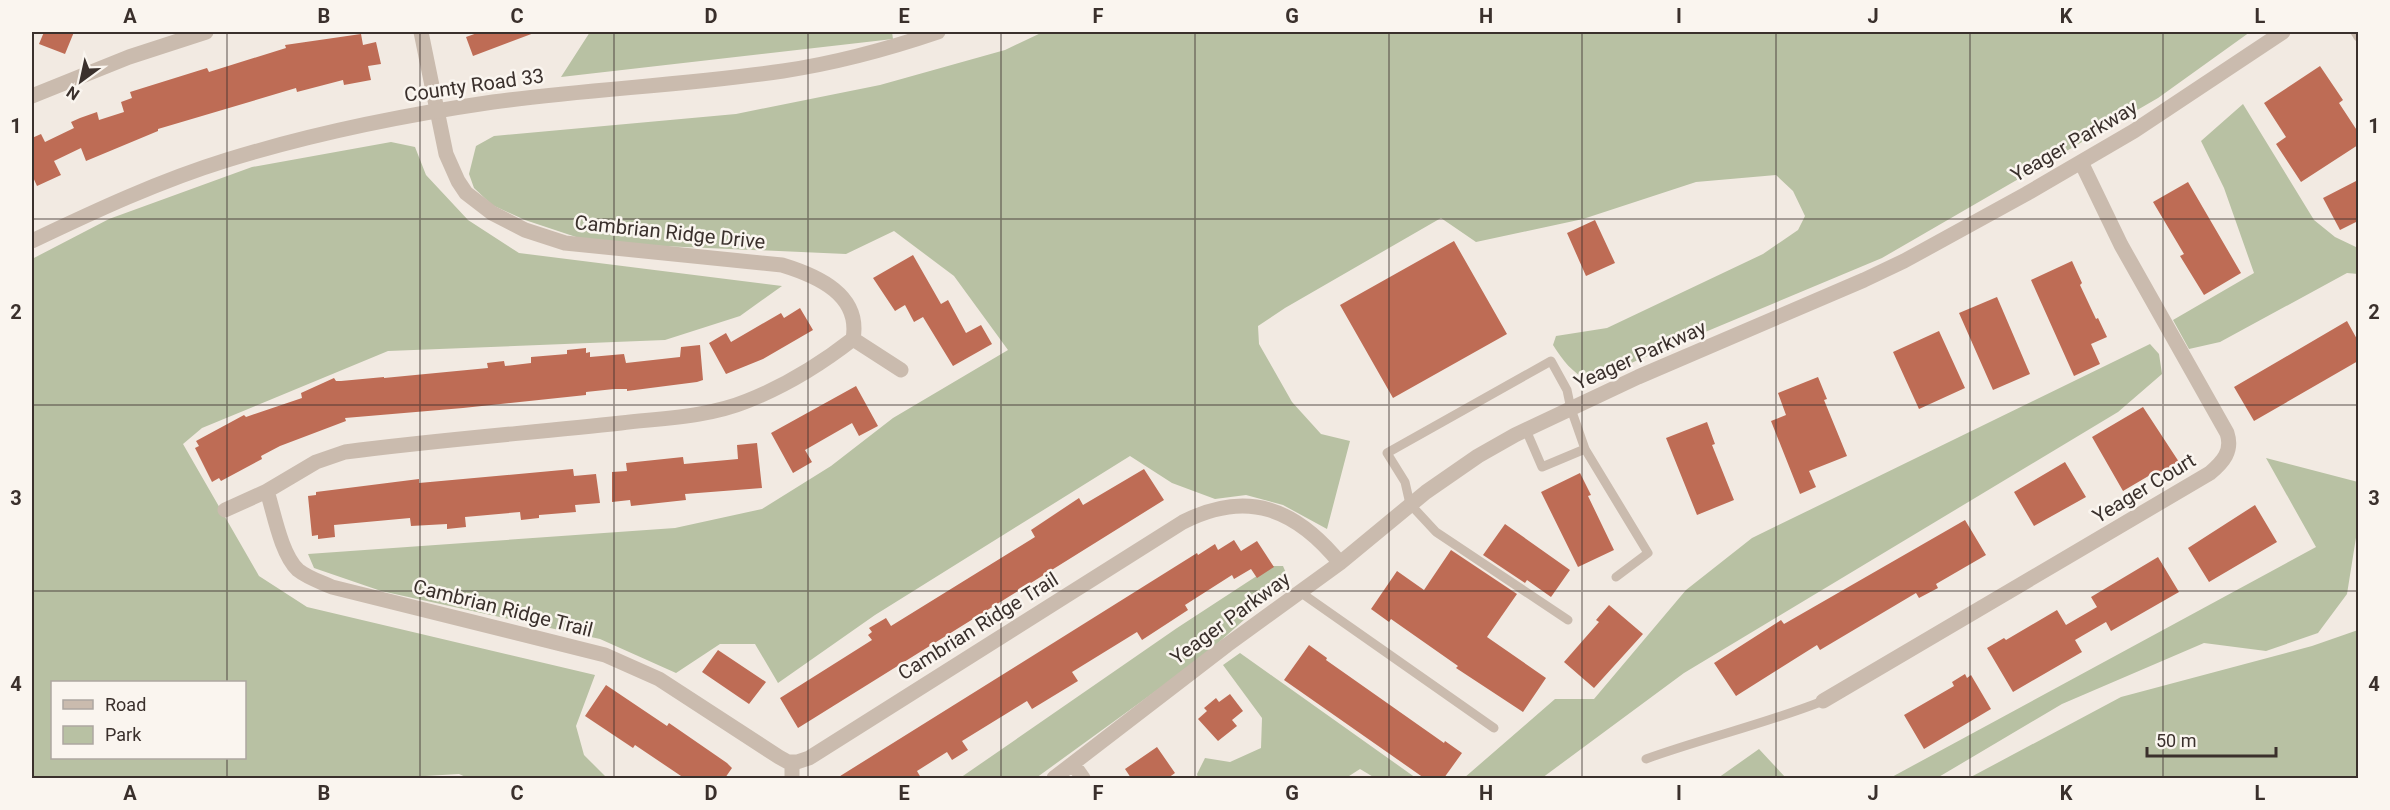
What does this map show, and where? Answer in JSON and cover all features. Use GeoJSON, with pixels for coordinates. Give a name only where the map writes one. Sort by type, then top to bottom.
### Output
{"type":"FeatureCollection","features":[{"type":"Feature","properties":{"kind":"street"},"geometry":{"type":"LineString","coordinates":[[32,96],[129,57],[207,32]]}},
{"type":"Feature","properties":{"kind":"street","name":"Cambrian Ridge Drive"},"geometry":{"type":"LineString","coordinates":[[421,32],[446,154],[458,181],[479,204],[525,230],[564,243],[782,266],[798,270],[824,283],[847,303],[855,319],[853,339]]}},
{"type":"Feature","properties":{"kind":"street","name":"County Road 33"},"geometry":{"type":"LineString","coordinates":[[32,241],[143,190],[227,160],[312,136],[402,117],[549,96],[783,71],[862,55],[938,32]]}},
{"type":"Feature","properties":{"kind":"street","name":"Yeager Parkway"},"geometry":{"type":"LineString","coordinates":[[1054,778],[1227,645],[1340,562],[1410,504],[1478,456],[1526,430],[1638,377],[1864,280],[1914,255],[2081,162],[2176,105],[2283,32]]}},
{"type":"Feature","properties":{"kind":"street","name":"Yeager Court"},"geometry":{"type":"LineString","coordinates":[[1823,701],[2210,473],[2224,459],[2229,450],[2230,442],[2227,433],[2121,245],[2081,162]]}},
{"type":"Feature","properties":{"kind":"street"},"geometry":{"type":"LineString","coordinates":[[225,510],[267,490],[316,462],[345,452],[644,420],[727,408],[774,389],[834,355],[853,339],[901,370]]}},
{"type":"Feature","properties":{"kind":"street","name":"Cambrian Ridge Trail"},"geometry":{"type":"LineString","coordinates":[[267,490],[286,550],[292,562],[304,574],[332,587],[613,658],[659,679],[779,757],[792,762],[809,758],[1183,522],[1208,511],[1230,506],[1268,508],[1311,531],[1323,541],[1340,562]]}},
{"type":"Feature","properties":{"kind":"street"},"geometry":{"type":"LineString","coordinates":[[792,762],[792,778]]}},
{"type":"Feature","properties":{"kind":"street"},"geometry":{"type":"LineString","coordinates":[[1073,764],[1083,778]]}},
{"type":"Feature","properties":{"kind":"lane"},"geometry":{"type":"LineString","coordinates":[[2355,32],[2358,37]]}},
{"type":"Feature","properties":{"kind":"lane"},"geometry":{"type":"LineString","coordinates":[[1568,620],[1436,532],[1410,504],[1405,482],[1387,453],[1551,361],[1568,390],[1571,409],[1586,448],[1648,553],[1616,577]]}},
{"type":"Feature","properties":{"kind":"lane"},"geometry":{"type":"LineString","coordinates":[[1526,430],[1542,467],[1586,448]]}},
{"type":"Feature","properties":{"kind":"lane"},"geometry":{"type":"LineString","coordinates":[[1300,592],[1494,728]]}},
{"type":"Feature","properties":{"kind":"lane"},"geometry":{"type":"LineString","coordinates":[[1646,759],[1784,716],[1823,701]]}},
{"type":"Feature","properties":{"kind":"green space"},"geometry":{"type":"Polygon","coordinates":[[[590,32],[892,32],[893,39],[561,77],[590,32]]]}},
{"type":"Feature","properties":{"kind":"green space"},"geometry":{"type":"Polygon","coordinates":[[[1043,32],[2250,32],[2158,98],[1882,258],[1588,381],[1560,356],[1553,345],[1556,336],[1607,328],[1763,254],[1798,230],[1805,216],[1793,191],[1776,175],[1696,182],[1583,219],[1476,242],[1441,218],[1258,326],[1259,344],[1292,402],[1321,434],[1350,441],[1327,529],[1283,505],[1246,495],[1215,499],[1172,483],[1130,456],[875,615],[778,683],[755,644],[720,644],[676,673],[600,639],[381,591],[314,568],[308,554],[675,528],[762,509],[831,466],[893,418],[1008,350],[954,276],[894,231],[846,254],[594,243],[525,220],[492,205],[474,188],[469,174],[476,146],[494,136],[736,114],[880,85],[1005,50],[1043,32]]]}},
{"type":"Feature","properties":{"kind":"green space"},"geometry":{"type":"Polygon","coordinates":[[[2243,104],[2314,220],[2335,237],[2358,248],[2358,274],[2347,273],[2220,342],[2189,349],[2173,320],[2254,273],[2224,188],[2201,141],[2243,104]]]}},
{"type":"Feature","properties":{"kind":"green space"},"geometry":{"type":"Polygon","coordinates":[[[391,142],[415,147],[426,175],[468,220],[519,253],[782,286],[740,316],[665,340],[388,351],[202,428],[183,444],[259,576],[307,607],[595,675],[576,726],[584,755],[607,778],[468,778],[459,774],[392,778],[32,778],[32,259],[109,219],[252,167],[391,142]]]}},
{"type":"Feature","properties":{"kind":"green space"},"geometry":{"type":"Polygon","coordinates":[[[2150,344],[2159,354],[2162,374],[2118,412],[1684,673],[1542,778],[1464,778],[1555,699],[1594,699],[1686,590],[1752,538],[2150,344]]]}},
{"type":"Feature","properties":{"kind":"green space"},"geometry":{"type":"Polygon","coordinates":[[[2266,458],[2358,482],[2358,525],[2347,594],[2318,633],[2266,651],[2204,643],[2062,704],[1937,778],[1890,778],[2316,547],[2266,458]]]}},
{"type":"Feature","properties":{"kind":"green space"},"geometry":{"type":"Polygon","coordinates":[[[1272,566],[1283,566],[1289,580],[1200,659],[1036,778],[960,778],[1177,628],[1272,566]]]}},
{"type":"Feature","properties":{"kind":"green space"},"geometry":{"type":"Polygon","coordinates":[[[2358,630],[2358,778],[1969,778],[2121,697],[2312,646],[2358,630]]]}},
{"type":"Feature","properties":{"kind":"green space"},"geometry":{"type":"Polygon","coordinates":[[[1240,653],[1416,778],[1375,778],[1360,769],[1346,778],[1198,778],[1197,774],[1205,758],[1230,762],[1261,748],[1262,718],[1223,665],[1240,653]]]}},
{"type":"Feature","properties":{"kind":"green space"},"geometry":{"type":"Polygon","coordinates":[[[1759,749],[1786,778],[1718,778],[1759,749]]]}},
{"type":"Feature","properties":{"kind":"building"},"geometry":{"type":"Polygon","coordinates":[[[44,32],[74,32],[65,54],[39,44],[44,32]]]}},
{"type":"Feature","properties":{"kind":"building"},"geometry":{"type":"Polygon","coordinates":[[[480,32],[534,33],[473,56],[466,37],[480,32]]]}},
{"type":"Feature","properties":{"kind":"building"},"geometry":{"type":"Polygon","coordinates":[[[361,34],[363,45],[376,42],[381,64],[368,66],[371,80],[344,85],[343,80],[297,92],[296,88],[158,129],[158,131],[86,161],[81,148],[54,161],[61,175],[37,186],[32,175],[32,138],[41,134],[45,142],[74,128],[71,122],[80,118],[97,112],[99,120],[124,112],[121,102],[132,98],[130,92],[207,68],[209,72],[286,48],[285,45],[361,34]]]}},
{"type":"Feature","properties":{"kind":"building"},"geometry":{"type":"Polygon","coordinates":[[[2320,66],[2343,100],[2339,103],[2358,132],[2358,145],[2301,182],[2276,144],[2286,137],[2264,103],[2320,66]]]}},
{"type":"Feature","properties":{"kind":"building"},"geometry":{"type":"Polygon","coordinates":[[[2358,180],[2358,221],[2340,230],[2323,198],[2358,180]]]}},
{"type":"Feature","properties":{"kind":"building"},"geometry":{"type":"Polygon","coordinates":[[[2188,182],[2241,273],[2204,295],[2180,256],[2184,254],[2153,202],[2188,182]]]}},
{"type":"Feature","properties":{"kind":"building"},"geometry":{"type":"Polygon","coordinates":[[[1595,220],[1615,263],[1586,276],[1567,233],[1595,220]]]}},
{"type":"Feature","properties":{"kind":"building"},"geometry":{"type":"Polygon","coordinates":[[[1454,241],[1507,334],[1393,398],[1340,305],[1454,241]]]}},
{"type":"Feature","properties":{"kind":"building"},"geometry":{"type":"Polygon","coordinates":[[[913,255],[941,304],[948,300],[966,333],[981,325],[992,344],[953,366],[923,317],[914,322],[905,305],[895,311],[873,278],[913,255]]]}},
{"type":"Feature","properties":{"kind":"building"},"geometry":{"type":"Polygon","coordinates":[[[2072,261],[2082,283],[2080,285],[2107,337],[2091,344],[2100,364],[2074,376],[2031,280],[2072,261]]]}},
{"type":"Feature","properties":{"kind":"building"},"geometry":{"type":"Polygon","coordinates":[[[1997,297],[2030,374],[1993,390],[1959,313],[1997,297]]]}},
{"type":"Feature","properties":{"kind":"building"},"geometry":{"type":"Polygon","coordinates":[[[800,308],[813,330],[763,359],[726,374],[709,343],[726,333],[731,342],[781,313],[784,318],[800,308]]]}},
{"type":"Feature","properties":{"kind":"building"},"geometry":{"type":"Polygon","coordinates":[[[2347,321],[2358,341],[2358,361],[2254,421],[2234,387],[2347,321]]]}},
{"type":"Feature","properties":{"kind":"building"},"geometry":{"type":"Polygon","coordinates":[[[1939,331],[1965,388],[1919,409],[1893,352],[1939,331]]]}},
{"type":"Feature","properties":{"kind":"building"},"geometry":{"type":"Polygon","coordinates":[[[700,345],[703,380],[697,382],[627,391],[627,389],[614,389],[586,392],[586,395],[463,408],[345,418],[346,421],[280,446],[261,456],[262,459],[221,481],[219,478],[212,482],[195,448],[199,446],[196,441],[244,415],[246,417],[302,398],[301,393],[334,378],[336,381],[341,381],[488,368],[487,363],[504,361],[505,366],[531,363],[531,357],[567,354],[567,350],[586,348],[586,353],[590,352],[590,357],[624,354],[626,363],[680,357],[681,347],[700,345]]]}},
{"type":"Feature","properties":{"kind":"building"},"geometry":{"type":"Polygon","coordinates":[[[1818,377],[1827,399],[1824,400],[1847,456],[1809,471],[1816,487],[1800,494],[1771,421],[1786,415],[1778,393],[1818,377]]]}},
{"type":"Feature","properties":{"kind":"building"},"geometry":{"type":"Polygon","coordinates":[[[856,386],[878,426],[859,436],[852,423],[805,450],[812,462],[793,473],[771,433],[856,386]]]}},
{"type":"Feature","properties":{"kind":"building"},"geometry":{"type":"Polygon","coordinates":[[[2143,407],[2179,462],[2159,474],[2157,471],[2123,491],[2092,437],[2143,407]]]}},
{"type":"Feature","properties":{"kind":"building"},"geometry":{"type":"Polygon","coordinates":[[[1707,422],[1715,444],[1712,445],[1734,500],[1697,515],[1666,438],[1707,422]]]}},
{"type":"Feature","properties":{"kind":"building"},"geometry":{"type":"Polygon","coordinates":[[[757,443],[762,488],[685,494],[686,500],[631,506],[630,500],[612,502],[612,472],[627,471],[626,463],[683,457],[684,464],[738,459],[737,445],[757,443]]]}},
{"type":"Feature","properties":{"kind":"building"},"geometry":{"type":"Polygon","coordinates":[[[2065,462],[2086,497],[2034,526],[2014,492],[2065,462]]]}},
{"type":"Feature","properties":{"kind":"building"},"geometry":{"type":"Polygon","coordinates":[[[573,469],[574,476],[596,474],[600,503],[575,505],[576,512],[539,515],[539,518],[521,520],[520,512],[465,517],[466,527],[447,529],[447,524],[411,526],[410,518],[334,525],[335,537],[318,539],[318,535],[312,536],[308,496],[316,495],[316,492],[419,479],[419,483],[573,469]]]}},
{"type":"Feature","properties":{"kind":"building"},"geometry":{"type":"Polygon","coordinates":[[[1144,469],[1164,500],[798,728],[780,698],[872,640],[868,635],[872,632],[869,628],[886,618],[891,626],[1035,537],[1031,530],[1079,498],[1083,505],[1144,469]]]}},
{"type":"Feature","properties":{"kind":"building"},"geometry":{"type":"Polygon","coordinates":[[[1580,473],[1591,495],[1588,496],[1614,550],[1578,567],[1541,492],[1580,473]]]}},
{"type":"Feature","properties":{"kind":"building"},"geometry":{"type":"Polygon","coordinates":[[[2255,505],[2277,542],[2209,582],[2188,548],[2255,505]]]}},
{"type":"Feature","properties":{"kind":"building"},"geometry":{"type":"Polygon","coordinates":[[[1965,520],[1986,555],[1936,584],[1938,588],[1919,598],[1916,593],[1820,650],[1817,645],[1736,696],[1714,663],[1781,620],[1784,624],[1965,520]]]}},
{"type":"Feature","properties":{"kind":"building"},"geometry":{"type":"Polygon","coordinates":[[[1505,524],[1570,570],[1551,597],[1527,580],[1525,583],[1483,555],[1505,524]]]}},
{"type":"Feature","properties":{"kind":"building"},"geometry":{"type":"Polygon","coordinates":[[[1234,540],[1241,551],[1257,541],[1274,567],[1257,578],[1251,569],[1234,579],[1232,575],[1185,605],[1188,610],[1142,640],[1137,632],[1072,672],[1078,681],[1032,709],[1027,701],[962,741],[968,750],[952,760],[947,752],[917,771],[921,778],[837,778],[1197,553],[1198,555],[1215,544],[1218,550],[1234,540]]]}},
{"type":"Feature","properties":{"kind":"building"},"geometry":{"type":"Polygon","coordinates":[[[1451,550],[1517,594],[1487,637],[1546,678],[1523,712],[1456,668],[1458,666],[1391,619],[1389,622],[1371,609],[1397,571],[1424,590],[1451,550]]]}},
{"type":"Feature","properties":{"kind":"building"},"geometry":{"type":"Polygon","coordinates":[[[2158,557],[2179,592],[2111,631],[2106,622],[2075,640],[2082,652],[2013,692],[1987,648],[2004,638],[2006,640],[2057,610],[2066,625],[2097,607],[2091,597],[2158,557]]]}},
{"type":"Feature","properties":{"kind":"building"},"geometry":{"type":"Polygon","coordinates":[[[1609,605],[1643,634],[1594,688],[1564,662],[1599,622],[1596,620],[1609,605]]]}},
{"type":"Feature","properties":{"kind":"building"},"geometry":{"type":"Polygon","coordinates":[[[1309,645],[1327,658],[1326,660],[1444,743],[1445,741],[1462,753],[1444,778],[1424,778],[1284,680],[1309,645]]]}},
{"type":"Feature","properties":{"kind":"building"},"geometry":{"type":"Polygon","coordinates":[[[718,650],[766,682],[749,704],[702,672],[718,650]]]}},
{"type":"Feature","properties":{"kind":"building"},"geometry":{"type":"Polygon","coordinates":[[[1965,674],[1967,678],[1971,675],[1991,709],[1924,749],[1904,715],[1954,686],[1952,682],[1965,674]]]}},
{"type":"Feature","properties":{"kind":"building"},"geometry":{"type":"Polygon","coordinates":[[[606,685],[667,726],[669,723],[727,763],[732,768],[725,778],[684,778],[635,745],[633,748],[585,716],[606,685]]]}},
{"type":"Feature","properties":{"kind":"building"},"geometry":{"type":"Polygon","coordinates":[[[1230,694],[1243,711],[1232,720],[1237,726],[1218,741],[1198,719],[1207,711],[1204,708],[1216,698],[1219,702],[1230,694]]]}},
{"type":"Feature","properties":{"kind":"building"},"geometry":{"type":"Polygon","coordinates":[[[1157,747],[1175,773],[1168,778],[1131,778],[1125,769],[1157,747]]]}}]}
